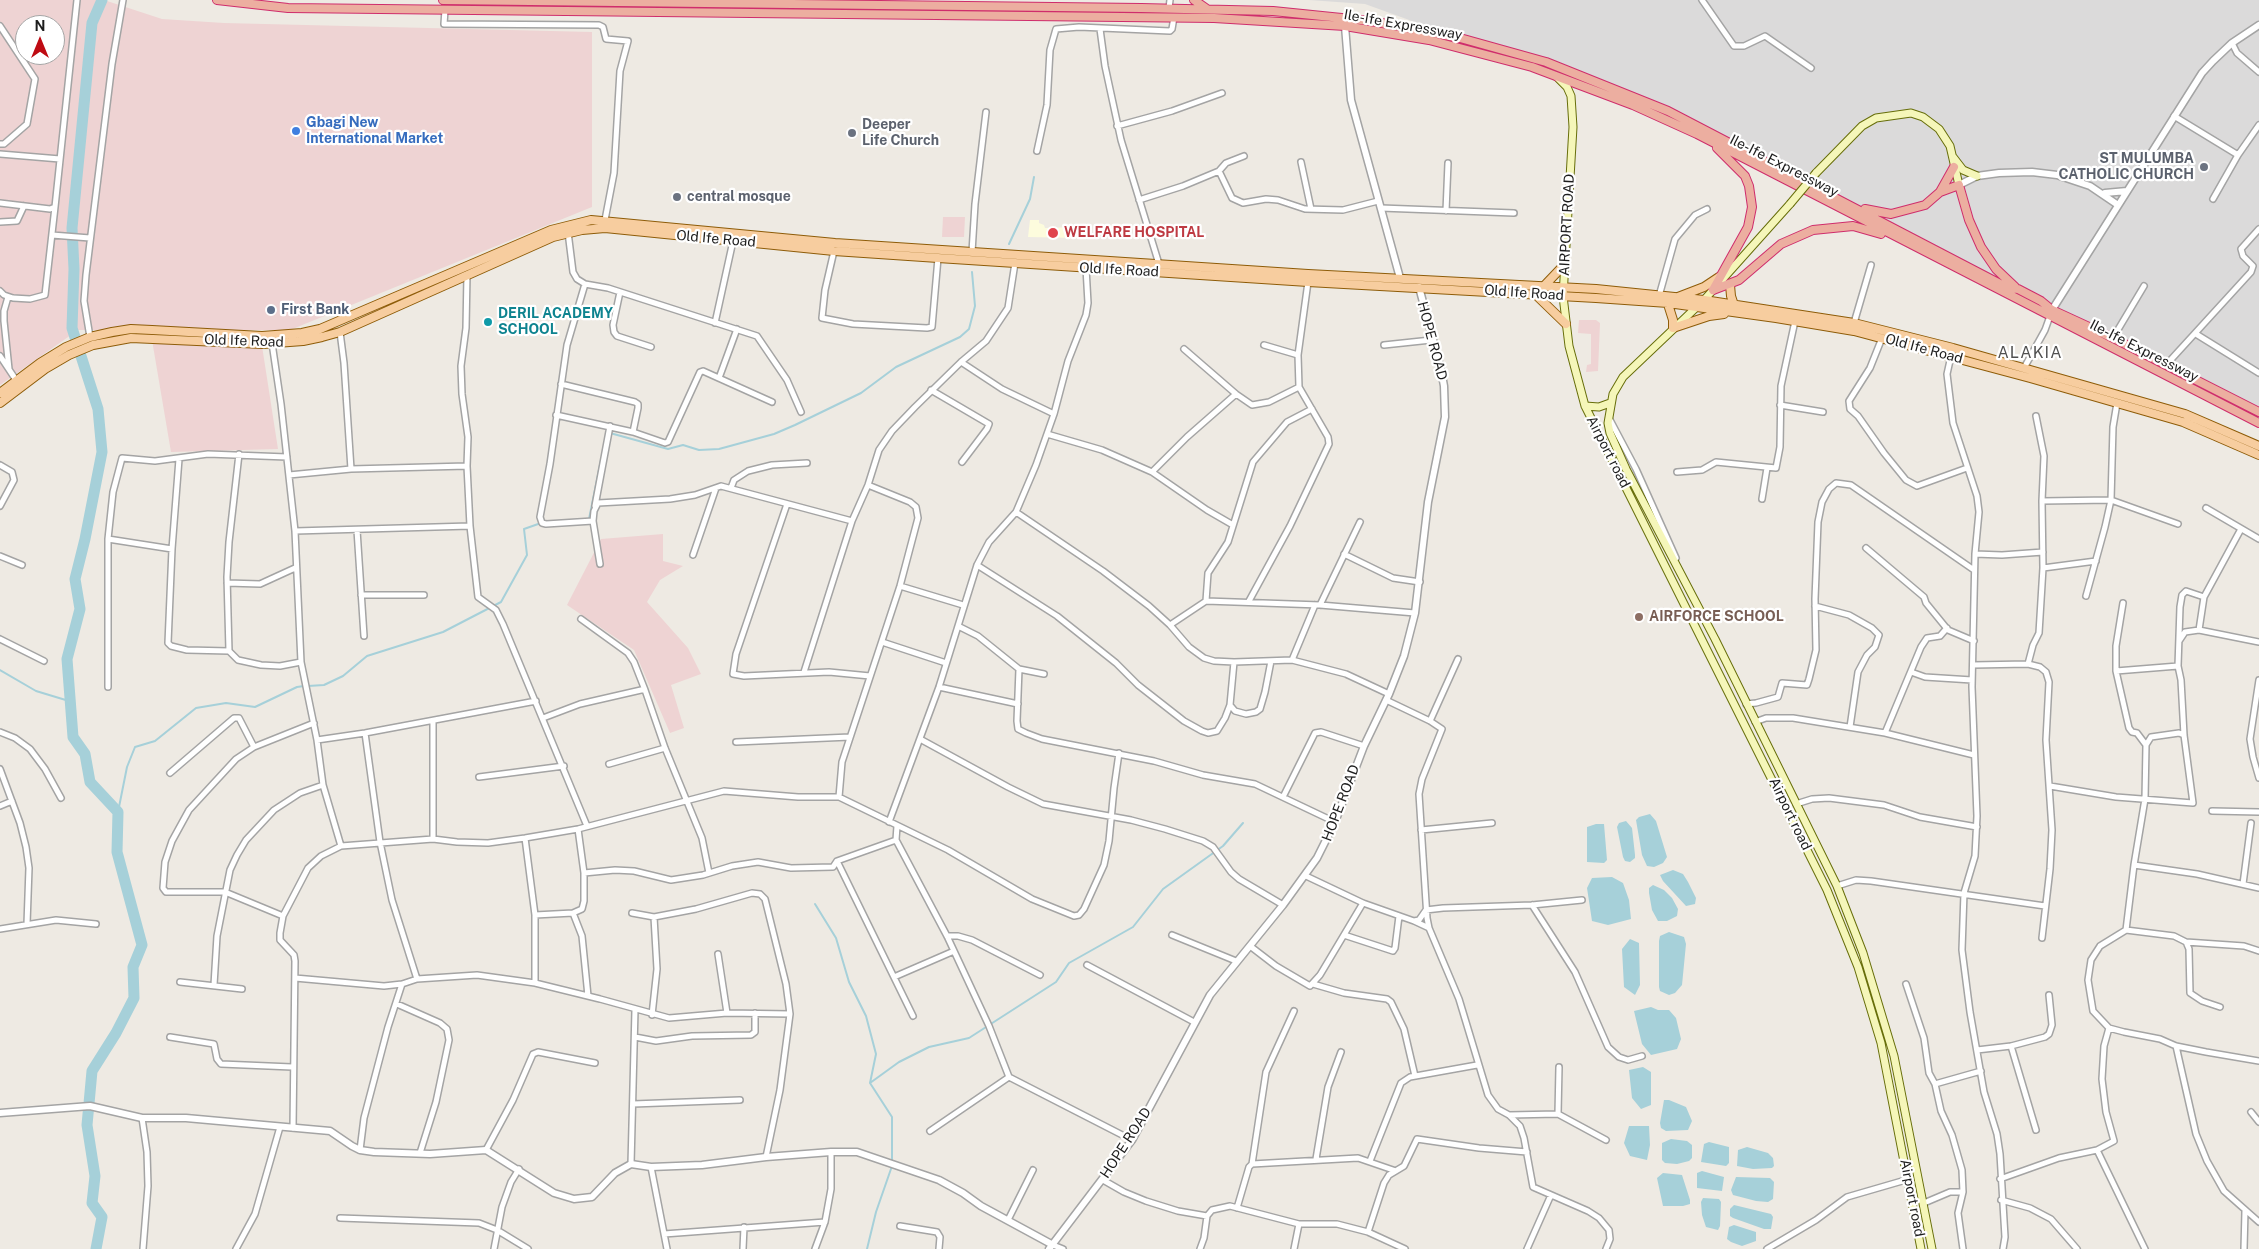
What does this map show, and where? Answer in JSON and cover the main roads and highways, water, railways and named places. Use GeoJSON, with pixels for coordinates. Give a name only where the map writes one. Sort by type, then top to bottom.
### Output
{"type":"FeatureCollection","features":[{"type":"Feature","properties":{"kind":"highway","name":"Ile-Ife Expressway"},"geometry":{"type":"LineString","coordinates":[[217,0],[288,8],[1256,19],[1345,26],[1429,40],[1485,53],[1557,76],[1633,105],[1696,134],[1914,247],[2051,313],[2259,423]]}},
{"type":"Feature","properties":{"kind":"highway","name":"Ile-Ife Expressway"},"geometry":{"type":"LineString","coordinates":[[442,0],[1141,8],[1170,4],[1207,10],[1282,12],[1349,18],[1420,29],[1510,50],[1576,73],[1668,111],[2008,288],[2015,287],[2041,301],[2051,313],[2113,338],[2259,412]]}},
{"type":"Feature","properties":{"kind":"highway"},"geometry":{"type":"LineString","coordinates":[[1141,8],[1150,0]]}},
{"type":"Feature","properties":{"kind":"highway"},"geometry":{"type":"LineString","coordinates":[[1194,0],[1207,10]]}},
{"type":"Feature","properties":{"kind":"highway"},"geometry":{"type":"LineString","coordinates":[[1696,134],[1719,150],[1738,167],[1745,176],[1751,196],[1752,207],[1748,227],[1713,290]]}},
{"type":"Feature","properties":{"kind":"highway"},"geometry":{"type":"LineString","coordinates":[[1842,200],[1864,208],[1891,214],[1925,205],[1940,192],[1954,167]]}},
{"type":"Feature","properties":{"kind":"highway"},"geometry":{"type":"LineString","coordinates":[[1940,192],[1959,185],[1969,220],[1981,247],[1996,269],[2015,287]]}},
{"type":"Feature","properties":{"kind":"highway"},"geometry":{"type":"LineString","coordinates":[[1713,290],[1730,285],[1781,244],[1813,230],[1840,226],[1865,228],[1914,247]]}},
{"type":"Feature","properties":{"kind":"main road","name":"AIRPORT ROAD"},"geometry":{"type":"LineString","coordinates":[[1557,76],[1567,87],[1571,96],[1573,127],[1563,292],[1569,346],[1585,406]]}},
{"type":"Feature","properties":{"kind":"main road","name":"AIRPORT ROAD"},"geometry":{"type":"LineString","coordinates":[[1610,403],[1616,386],[1623,377],[1704,300],[1816,173],[1862,126],[1876,118],[1911,113],[1922,117],[1939,129],[1950,146],[1952,155]]}},
{"type":"Feature","properties":{"kind":"main road"},"geometry":{"type":"LineString","coordinates":[[1952,155],[1959,185]]}},
{"type":"Feature","properties":{"kind":"main road"},"geometry":{"type":"LineString","coordinates":[[1952,155],[1963,170],[1977,176]]}},
{"type":"Feature","properties":{"kind":"main road","name":"Old Ife Road"},"geometry":{"type":"LineString","coordinates":[[0,393],[16,380],[75,348],[113,340],[131,338],[272,344],[303,342],[340,332],[406,298],[551,230],[580,222],[605,220],[783,242],[834,251],[1015,263],[1159,264],[1544,286],[1563,292],[1664,298],[1697,307],[1734,309],[1854,323],[2024,368],[2043,378],[2117,403],[2183,422],[2259,455]]}},
{"type":"Feature","properties":{"kind":"main road","name":"Old Ife Road"},"geometry":{"type":"LineString","coordinates":[[0,403],[90,337],[131,329],[262,336],[302,333],[320,329],[467,276],[568,232],[605,228],[733,241],[972,252],[1062,263],[1086,268],[1536,295],[1563,292],[1704,300],[1734,309],[1882,338],[2185,414],[2259,446]]}},
{"type":"Feature","properties":{"kind":"main road"},"geometry":{"type":"LineString","coordinates":[[1544,286],[1565,264]]}},
{"type":"Feature","properties":{"kind":"main road"},"geometry":{"type":"LineString","coordinates":[[1676,297],[1702,288],[1719,277]]}},
{"type":"Feature","properties":{"kind":"main road"},"geometry":{"type":"LineString","coordinates":[[1664,298],[1673,320],[1673,328],[1734,309],[1730,285]]}},
{"type":"Feature","properties":{"kind":"main road"},"geometry":{"type":"LineString","coordinates":[[1536,295],[1554,310],[1566,324]]}},
{"type":"Feature","properties":{"kind":"main road"},"geometry":{"type":"LineString","coordinates":[[131,329],[131,338]]}},
{"type":"Feature","properties":{"kind":"main road"},"geometry":{"type":"LineString","coordinates":[[1585,406],[1599,407],[1610,403]]}},
{"type":"Feature","properties":{"kind":"main road","name":"Airport road"},"geometry":{"type":"LineString","coordinates":[[1610,403],[1610,433],[1626,469],[1715,639],[1837,886],[1863,953],[1896,1065],[1932,1249]]}},
{"type":"Feature","properties":{"kind":"main road","name":"Airport road"},"geometry":{"type":"LineString","coordinates":[[1585,406],[1827,890],[1858,967],[1881,1043],[1902,1142],[1921,1249]]}},
{"type":"Feature","properties":{"kind":"main road"},"geometry":{"type":"LineString","coordinates":[[1662,557],[1670,552]]}},
{"type":"Feature","properties":{"kind":"main road"},"geometry":{"type":"LineString","coordinates":[[1902,1142],[1911,1141]]}},
{"type":"Feature","properties":{"kind":"water"},"geometry":{"type":"Polygon","coordinates":[[[1650,814],[1656,821],[1667,857],[1663,863],[1654,867],[1647,866],[1642,855],[1636,820],[1639,817],[1650,814]]]}},
{"type":"Feature","properties":{"kind":"water"},"geometry":{"type":"Polygon","coordinates":[[[1626,821],[1632,828],[1635,855],[1635,858],[1630,862],[1625,861],[1623,857],[1617,827],[1619,823],[1626,821]]]}},
{"type":"Feature","properties":{"kind":"water"},"geometry":{"type":"Polygon","coordinates":[[[1604,824],[1607,860],[1604,863],[1587,862],[1587,827],[1604,824]]]}},
{"type":"Feature","properties":{"kind":"water"},"geometry":{"type":"Polygon","coordinates":[[[1673,870],[1683,874],[1696,898],[1695,904],[1686,906],[1663,881],[1660,875],[1673,870]]]}},
{"type":"Feature","properties":{"kind":"water"},"geometry":{"type":"Polygon","coordinates":[[[1612,877],[1623,883],[1629,900],[1631,919],[1608,925],[1592,921],[1587,888],[1592,878],[1612,877]]]}},
{"type":"Feature","properties":{"kind":"water"},"geometry":{"type":"Polygon","coordinates":[[[1653,885],[1664,890],[1672,898],[1678,909],[1677,916],[1667,921],[1658,921],[1652,910],[1649,893],[1649,888],[1653,885]]]}},
{"type":"Feature","properties":{"kind":"water"},"geometry":{"type":"Polygon","coordinates":[[[1669,932],[1684,937],[1686,944],[1682,985],[1675,993],[1669,995],[1660,991],[1659,987],[1659,941],[1660,936],[1669,932]]]}},
{"type":"Feature","properties":{"kind":"water"},"geometry":{"type":"Polygon","coordinates":[[[1630,939],[1639,943],[1640,985],[1635,995],[1624,987],[1622,949],[1630,939]]]}},
{"type":"Feature","properties":{"kind":"water"},"geometry":{"type":"Polygon","coordinates":[[[1651,1007],[1658,1010],[1669,1010],[1676,1018],[1681,1039],[1677,1049],[1651,1055],[1642,1044],[1634,1011],[1651,1007]]]}},
{"type":"Feature","properties":{"kind":"water"},"geometry":{"type":"Polygon","coordinates":[[[1643,1067],[1651,1072],[1651,1105],[1641,1109],[1632,1098],[1629,1070],[1643,1067]]]}},
{"type":"Feature","properties":{"kind":"water"},"geometry":{"type":"Polygon","coordinates":[[[1664,1100],[1669,1100],[1686,1107],[1692,1121],[1688,1130],[1666,1131],[1661,1128],[1660,1123],[1664,1100]]]}},
{"type":"Feature","properties":{"kind":"water"},"geometry":{"type":"Polygon","coordinates":[[[1629,1126],[1649,1126],[1650,1145],[1647,1160],[1630,1156],[1624,1143],[1629,1126]]]}},
{"type":"Feature","properties":{"kind":"water"},"geometry":{"type":"Polygon","coordinates":[[[1671,1139],[1687,1141],[1692,1145],[1692,1158],[1689,1161],[1677,1164],[1665,1163],[1662,1160],[1662,1143],[1671,1139]]]}},
{"type":"Feature","properties":{"kind":"water"},"geometry":{"type":"Polygon","coordinates":[[[1709,1142],[1729,1147],[1729,1163],[1726,1166],[1701,1162],[1704,1144],[1709,1142]]]}},
{"type":"Feature","properties":{"kind":"water"},"geometry":{"type":"Polygon","coordinates":[[[1747,1147],[1768,1153],[1773,1158],[1774,1166],[1772,1168],[1753,1169],[1737,1166],[1738,1150],[1747,1147]]]}},
{"type":"Feature","properties":{"kind":"water"},"geometry":{"type":"Polygon","coordinates":[[[1702,1171],[1724,1177],[1722,1191],[1697,1188],[1697,1173],[1702,1171]]]}},
{"type":"Feature","properties":{"kind":"water"},"geometry":{"type":"Polygon","coordinates":[[[1663,1173],[1682,1175],[1690,1204],[1663,1206],[1657,1178],[1663,1173]]]}},
{"type":"Feature","properties":{"kind":"water"},"geometry":{"type":"Polygon","coordinates":[[[1736,1177],[1770,1178],[1774,1182],[1773,1199],[1768,1202],[1756,1201],[1733,1195],[1731,1190],[1736,1177]]]}},
{"type":"Feature","properties":{"kind":"water"},"geometry":{"type":"Polygon","coordinates":[[[1703,1198],[1719,1199],[1721,1202],[1720,1226],[1718,1230],[1706,1227],[1702,1215],[1701,1202],[1703,1198]]]}},
{"type":"Feature","properties":{"kind":"water"},"geometry":{"type":"Polygon","coordinates":[[[1734,1205],[1771,1214],[1773,1217],[1771,1229],[1764,1229],[1733,1218],[1730,1216],[1730,1209],[1734,1205]]]}},
{"type":"Feature","properties":{"kind":"water"},"geometry":{"type":"Polygon","coordinates":[[[1734,1225],[1756,1232],[1756,1241],[1742,1246],[1731,1242],[1727,1239],[1729,1227],[1734,1225]]]}},
{"type":"Feature","properties":{"kind":"waterway"},"geometry":{"type":"LineString","coordinates":[[96,1249],[102,1217],[92,1203],[95,1176],[87,1125],[92,1071],[116,1033],[134,998],[133,967],[142,945],[117,852],[118,812],[90,782],[85,754],[73,737],[67,659],[80,609],[75,579],[102,452],[98,409],[72,328],[74,269],[72,228],[92,23],[102,0]]}},
{"type":"Feature","properties":{"kind":"waterway"},"geometry":{"type":"LineString","coordinates":[[1009,244],[1030,199],[1034,177]]}},
{"type":"Feature","properties":{"kind":"waterway"},"geometry":{"type":"LineString","coordinates":[[610,433],[668,449],[683,445],[699,450],[719,449],[774,434],[795,425],[861,393],[896,367],[960,337],[969,329],[975,306],[972,272]]}},
{"type":"Feature","properties":{"kind":"waterway"},"geometry":{"type":"LineString","coordinates":[[589,519],[601,460]]}},
{"type":"Feature","properties":{"kind":"waterway"},"geometry":{"type":"LineString","coordinates":[[308,686],[324,685],[343,676],[367,656],[443,632],[501,602],[527,555],[524,529],[541,523]]}},
{"type":"Feature","properties":{"kind":"waterway"},"geometry":{"type":"LineString","coordinates":[[0,670],[36,691],[69,701]]}},
{"type":"Feature","properties":{"kind":"waterway"},"geometry":{"type":"LineString","coordinates":[[118,812],[127,767],[135,747],[155,741],[196,708],[226,703],[255,707],[297,687],[304,686]]}},
{"type":"Feature","properties":{"kind":"waterway"},"geometry":{"type":"LineString","coordinates":[[870,1083],[899,1062],[929,1047],[969,1038],[1056,982],[1069,963],[1133,927],[1163,889],[1223,846],[1243,823]]}},
{"type":"Feature","properties":{"kind":"waterway"},"geometry":{"type":"LineString","coordinates":[[815,904],[836,938],[849,982],[866,1016],[876,1054],[870,1083],[892,1117],[892,1161]]}},
{"type":"Feature","properties":{"kind":"waterway"},"geometry":{"type":"LineString","coordinates":[[867,1249],[876,1212],[892,1166]]}},
{"type":"Feature","properties":{"kind":"place","name":"Gbagi New International Market"},"geometry":{"type":"Point","coordinates":[296,131]}},
{"type":"Feature","properties":{"kind":"place","name":"Deeper Life Church"},"geometry":{"type":"Point","coordinates":[852,133]}},
{"type":"Feature","properties":{"kind":"place","name":"ST MULUMBA CATHOLIC CHURCH"},"geometry":{"type":"Point","coordinates":[2204,167]}},
{"type":"Feature","properties":{"kind":"place","name":"central mosque"},"geometry":{"type":"Point","coordinates":[677,197]}},
{"type":"Feature","properties":{"kind":"place","name":"WELFARE HOSPITAL"},"geometry":{"type":"Point","coordinates":[1053,233]}},
{"type":"Feature","properties":{"kind":"place","name":"First Bank"},"geometry":{"type":"Point","coordinates":[271,310]}},
{"type":"Feature","properties":{"kind":"place","name":"DERIL ACADEMY SCHOOL"},"geometry":{"type":"Point","coordinates":[488,322]}},
{"type":"Feature","properties":{"kind":"place","name":"AIRFORCE SCHOOL"},"geometry":{"type":"Point","coordinates":[1639,617]}},
{"type":"Feature","properties":{"kind":"district","name":"ALAKIA"},"geometry":{"type":"Point","coordinates":[2030,353]}}]}
